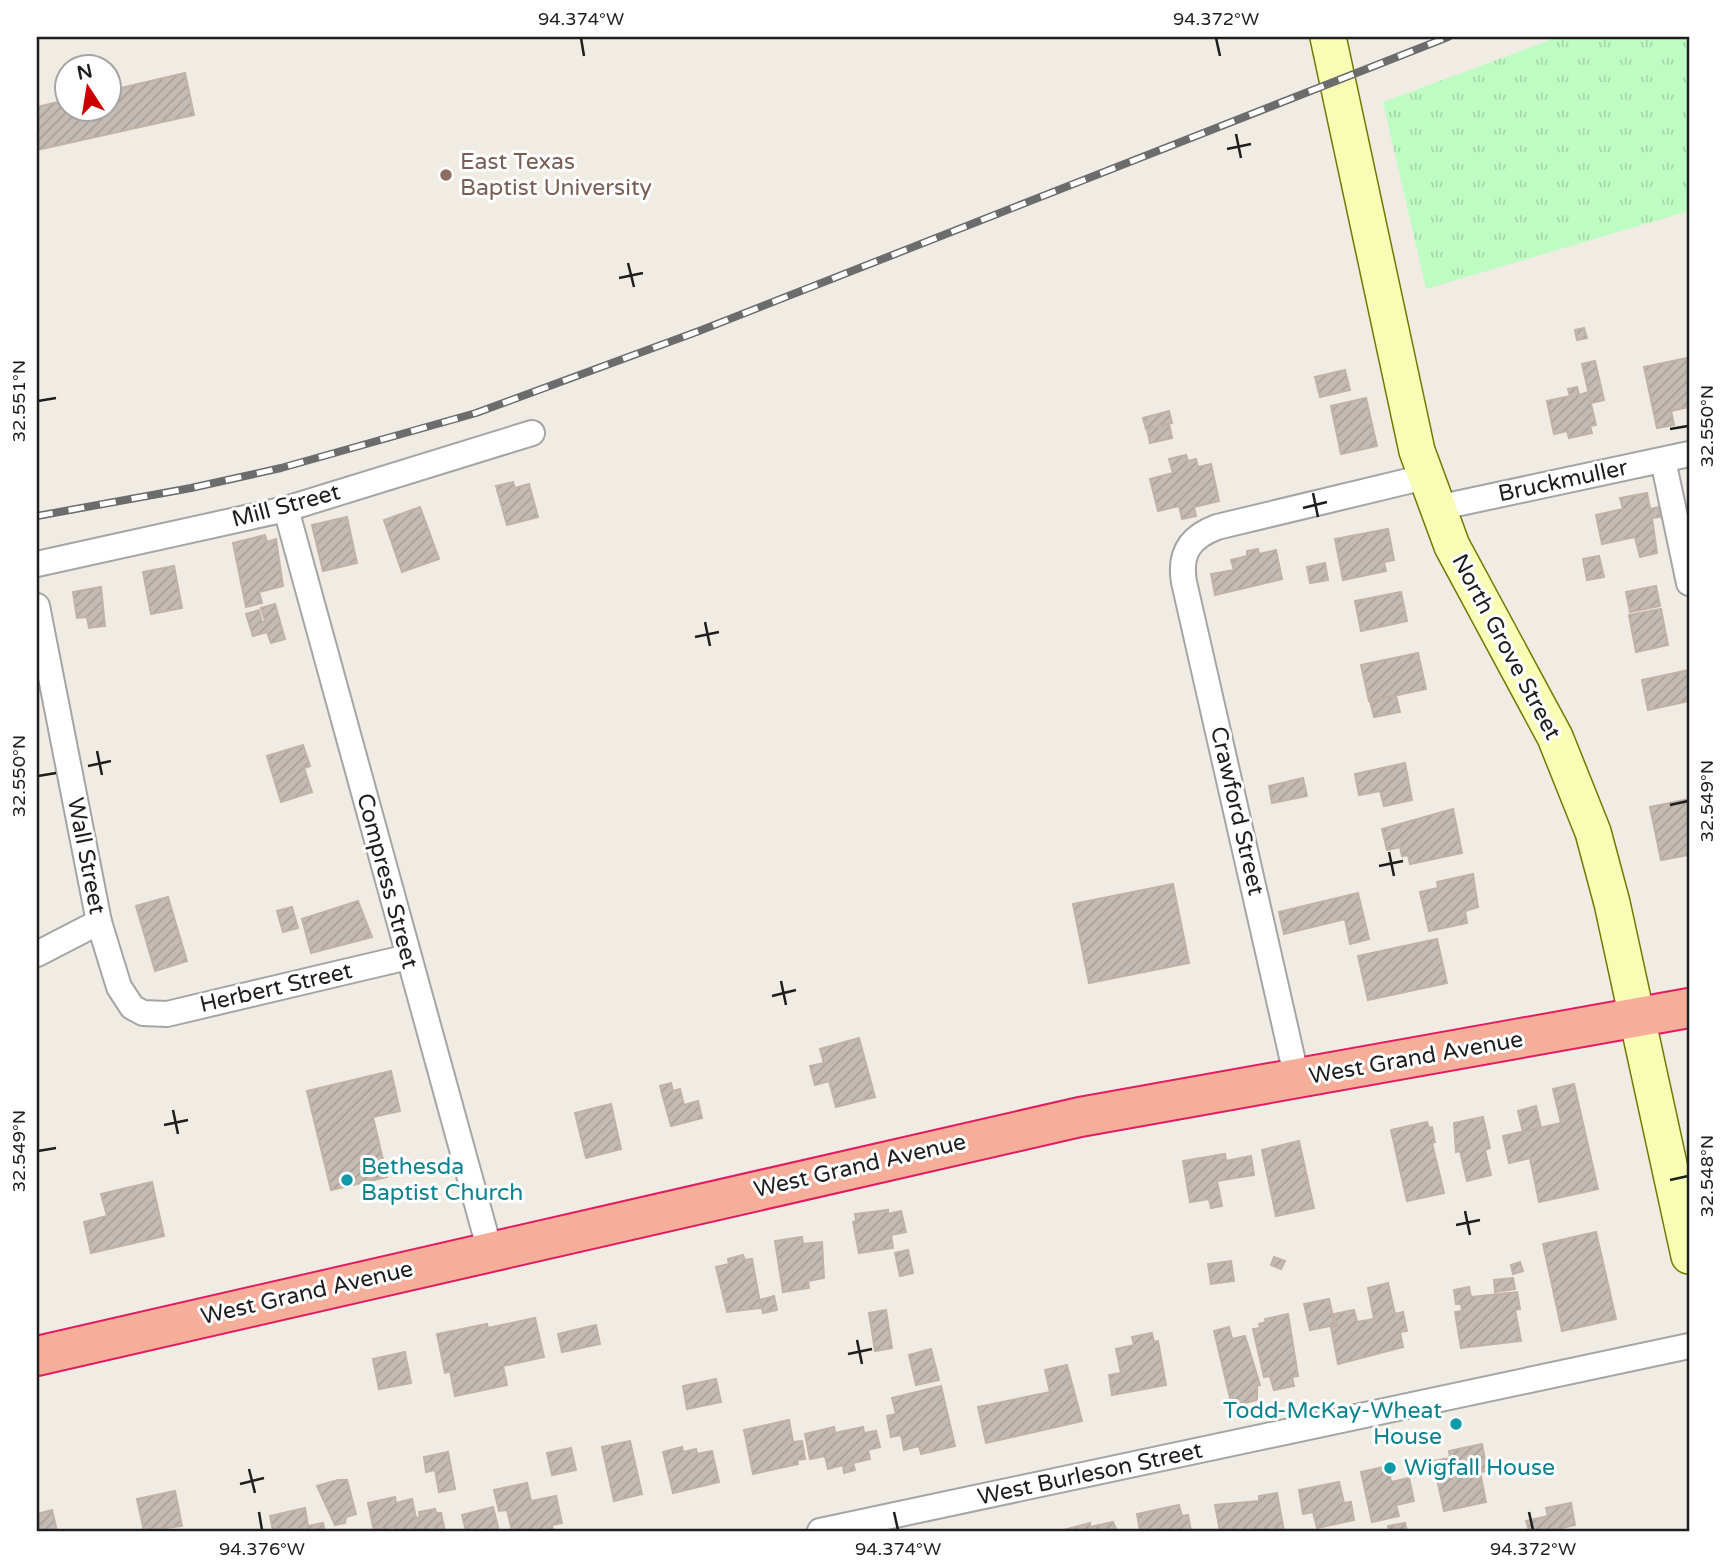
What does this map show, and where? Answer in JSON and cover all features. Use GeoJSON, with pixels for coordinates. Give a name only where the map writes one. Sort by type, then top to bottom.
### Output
{"type":"FeatureCollection","features":[{"type":"Feature","properties":{"kind":"highway","name":"West Grand Avenue"},"geometry":{"type":"LineString","coordinates":[[37,1356],[1030,1127],[1689,1008]]}},
{"type":"Feature","properties":{"kind":"main road","name":"North Grove Street"},"geometry":{"type":"LineString","coordinates":[[1328,37],[1402,390],[1431,493],[1467,576],[1542,712],[1578,788],[1603,865],[1689,1256]]}},
{"type":"Feature","properties":{"kind":"street","name":"Mill Street"},"geometry":{"type":"LineString","coordinates":[[37,564],[286,509],[532,433]]}},
{"type":"Feature","properties":{"kind":"street","name":"Bruckmuller"},"geometry":{"type":"LineString","coordinates":[[1189,544],[1202,532],[1217,527],[1689,454]]}},
{"type":"Feature","properties":{"kind":"street"},"geometry":{"type":"LineString","coordinates":[[1663,460],[1689,583]]}},
{"type":"Feature","properties":{"kind":"street","name":"Compress Street"},"geometry":{"type":"LineString","coordinates":[[286,509],[490,1251]]}},
{"type":"Feature","properties":{"kind":"street","name":"Crawford Street"},"geometry":{"type":"LineString","coordinates":[[1189,544],[1181,566],[1184,582],[1297,1079]]}},
{"type":"Feature","properties":{"kind":"street","name":"Wall Street"},"geometry":{"type":"LineString","coordinates":[[37,606],[99,922],[118,987],[132,1007],[143,1013]]}},
{"type":"Feature","properties":{"kind":"street"},"geometry":{"type":"LineString","coordinates":[[37,954],[99,922]]}},
{"type":"Feature","properties":{"kind":"street","name":"Herbert Street"},"geometry":{"type":"LineString","coordinates":[[143,1013],[167,1014],[408,957]]}},
{"type":"Feature","properties":{"kind":"street","name":"West Burleson Street"},"geometry":{"type":"LineString","coordinates":[[820,1531],[1689,1346]]}},
{"type":"Feature","properties":{"kind":"green space"},"geometry":{"type":"Polygon","coordinates":[[[1558,37],[1689,37],[1689,211],[1426,289],[1383,102],[1558,37]]]}},
{"type":"Feature","properties":{"kind":"building"},"geometry":{"type":"Polygon","coordinates":[[[185,73],[194,115],[37,150],[37,107],[52,103],[52,122],[122,122],[122,88],[185,73]]]}},
{"type":"Feature","properties":{"kind":"building"},"geometry":{"type":"Polygon","coordinates":[[[1584,328],[1587,338],[1577,340],[1575,330],[1584,328]]]}},
{"type":"Feature","properties":{"kind":"building"},"geometry":{"type":"Polygon","coordinates":[[[1687,358],[1689,407],[1671,411],[1674,425],[1657,428],[1644,367],[1687,358]]]}},
{"type":"Feature","properties":{"kind":"building"},"geometry":{"type":"Polygon","coordinates":[[[1595,361],[1604,400],[1591,403],[1582,364],[1595,361]]]}},
{"type":"Feature","properties":{"kind":"building"},"geometry":{"type":"Polygon","coordinates":[[[1345,370],[1350,390],[1320,397],[1315,377],[1345,370]]]}},
{"type":"Feature","properties":{"kind":"building"},"geometry":{"type":"Polygon","coordinates":[[[1577,387],[1579,395],[1588,392],[1596,425],[1590,426],[1592,433],[1569,438],[1567,431],[1554,434],[1547,401],[1570,396],[1568,389],[1577,387]]]}},
{"type":"Feature","properties":{"kind":"building"},"geometry":{"type":"Polygon","coordinates":[[[1366,398],[1377,446],[1341,454],[1331,406],[1366,398]]]}},
{"type":"Feature","properties":{"kind":"building"},"geometry":{"type":"Polygon","coordinates":[[[1169,411],[1172,423],[1146,429],[1143,418],[1169,411]]]}},
{"type":"Feature","properties":{"kind":"building"},"geometry":{"type":"Polygon","coordinates":[[[1169,424],[1172,438],[1150,443],[1147,429],[1169,424]]]}},
{"type":"Feature","properties":{"kind":"building"},"geometry":{"type":"Polygon","coordinates":[[[1186,455],[1188,461],[1196,459],[1198,467],[1211,464],[1219,501],[1194,507],[1196,516],[1182,519],[1179,506],[1158,511],[1150,479],[1173,473],[1169,459],[1186,455]]]}},
{"type":"Feature","properties":{"kind":"building"},"geometry":{"type":"Polygon","coordinates":[[[513,482],[515,488],[529,484],[538,517],[507,525],[496,486],[513,482]]]}},
{"type":"Feature","properties":{"kind":"building"},"geometry":{"type":"Polygon","coordinates":[[[1647,493],[1650,509],[1659,507],[1661,517],[1652,518],[1657,553],[1640,557],[1635,537],[1602,544],[1596,515],[1623,509],[1620,498],[1647,493]]]}},
{"type":"Feature","properties":{"kind":"building"},"geometry":{"type":"Polygon","coordinates":[[[420,507],[439,559],[402,572],[384,520],[420,507]]]}},
{"type":"Feature","properties":{"kind":"building"},"geometry":{"type":"Polygon","coordinates":[[[347,517],[357,563],[323,571],[312,525],[347,517]]]}},
{"type":"Feature","properties":{"kind":"building"},"geometry":{"type":"Polygon","coordinates":[[[1388,529],[1394,560],[1384,562],[1386,571],[1343,580],[1335,539],[1388,529]]]}},
{"type":"Feature","properties":{"kind":"building"},"geometry":{"type":"Polygon","coordinates":[[[265,535],[267,542],[276,539],[283,586],[259,592],[262,603],[246,607],[233,543],[265,535]]]}},
{"type":"Feature","properties":{"kind":"building"},"geometry":{"type":"Polygon","coordinates":[[[1258,549],[1259,554],[1276,550],[1282,579],[1215,595],[1211,574],[1234,570],[1231,560],[1247,556],[1247,551],[1258,549]]]}},
{"type":"Feature","properties":{"kind":"building"},"geometry":{"type":"Polygon","coordinates":[[[1599,556],[1604,577],[1587,580],[1583,559],[1599,556]]]}},
{"type":"Feature","properties":{"kind":"building"},"geometry":{"type":"Polygon","coordinates":[[[1325,563],[1328,580],[1310,583],[1307,567],[1325,563]]]}},
{"type":"Feature","properties":{"kind":"building"},"geometry":{"type":"Polygon","coordinates":[[[174,566],[182,608],[151,614],[143,572],[174,566]]]}},
{"type":"Feature","properties":{"kind":"building"},"geometry":{"type":"Polygon","coordinates":[[[1656,586],[1660,606],[1630,612],[1626,592],[1656,586]]]}},
{"type":"Feature","properties":{"kind":"building"},"geometry":{"type":"Polygon","coordinates":[[[101,587],[105,626],[89,628],[87,617],[77,618],[73,592],[101,587]]]}},
{"type":"Feature","properties":{"kind":"building"},"geometry":{"type":"Polygon","coordinates":[[[1401,592],[1407,621],[1361,631],[1355,601],[1401,592]]]}},
{"type":"Feature","properties":{"kind":"building"},"geometry":{"type":"Polygon","coordinates":[[[275,604],[285,639],[271,643],[267,632],[253,636],[246,614],[259,610],[262,622],[265,621],[261,608],[275,604]]]}},
{"type":"Feature","properties":{"kind":"building"},"geometry":{"type":"Polygon","coordinates":[[[1661,609],[1668,645],[1636,652],[1629,615],[1661,609]]]}},
{"type":"Feature","properties":{"kind":"building"},"geometry":{"type":"Polygon","coordinates":[[[1418,653],[1426,689],[1369,701],[1361,665],[1418,653]]]}},
{"type":"Feature","properties":{"kind":"building"},"geometry":{"type":"Polygon","coordinates":[[[1689,670],[1689,701],[1648,710],[1642,680],[1689,670]]]}},
{"type":"Feature","properties":{"kind":"building"},"geometry":{"type":"Polygon","coordinates":[[[1396,696],[1400,712],[1374,717],[1370,701],[1396,696]]]}},
{"type":"Feature","properties":{"kind":"building"},"geometry":{"type":"Polygon","coordinates":[[[303,745],[310,766],[304,768],[312,792],[281,802],[267,756],[303,745]]]}},
{"type":"Feature","properties":{"kind":"building"},"geometry":{"type":"Polygon","coordinates":[[[1405,763],[1412,800],[1384,806],[1380,791],[1359,795],[1355,774],[1405,763]]]}},
{"type":"Feature","properties":{"kind":"building"},"geometry":{"type":"Polygon","coordinates":[[[1303,778],[1307,796],[1272,803],[1269,786],[1303,778]]]}},
{"type":"Feature","properties":{"kind":"building"},"geometry":{"type":"Polygon","coordinates":[[[1689,799],[1689,855],[1661,860],[1650,807],[1689,799]]]}},
{"type":"Feature","properties":{"kind":"building"},"geometry":{"type":"Polygon","coordinates":[[[1453,809],[1462,853],[1410,864],[1408,855],[1402,856],[1400,847],[1387,850],[1382,829],[1453,809]]]}},
{"type":"Feature","properties":{"kind":"building"},"geometry":{"type":"Polygon","coordinates":[[[1473,874],[1478,907],[1465,911],[1467,923],[1429,931],[1420,892],[1438,888],[1437,882],[1473,874]]]}},
{"type":"Feature","properties":{"kind":"building"},"geometry":{"type":"Polygon","coordinates":[[[1173,884],[1189,963],[1089,983],[1073,904],[1173,884]]]}},
{"type":"Feature","properties":{"kind":"building"},"geometry":{"type":"Polygon","coordinates":[[[1358,893],[1369,939],[1350,944],[1345,919],[1284,934],[1279,912],[1358,893]]]}},
{"type":"Feature","properties":{"kind":"building"},"geometry":{"type":"Polygon","coordinates":[[[168,897],[187,961],[155,971],[136,906],[168,897]]]}},
{"type":"Feature","properties":{"kind":"building"},"geometry":{"type":"Polygon","coordinates":[[[358,901],[372,937],[311,953],[302,919],[358,901]]]}},
{"type":"Feature","properties":{"kind":"building"},"geometry":{"type":"Polygon","coordinates":[[[292,907],[298,928],[283,932],[277,911],[292,907]]]}},
{"type":"Feature","properties":{"kind":"building"},"geometry":{"type":"Polygon","coordinates":[[[1437,939],[1447,983],[1368,1000],[1358,956],[1437,939]]]}},
{"type":"Feature","properties":{"kind":"building"},"geometry":{"type":"Polygon","coordinates":[[[859,1038],[875,1097],[836,1107],[829,1081],[815,1085],[810,1066],[824,1063],[820,1049],[859,1038]]]}},
{"type":"Feature","properties":{"kind":"building"},"geometry":{"type":"Polygon","coordinates":[[[391,1071],[400,1111],[373,1117],[387,1177],[331,1190],[307,1091],[391,1071]]]}},
{"type":"Feature","properties":{"kind":"building"},"geometry":{"type":"Polygon","coordinates":[[[671,1083],[673,1091],[680,1089],[684,1105],[698,1101],[702,1118],[671,1126],[660,1086],[671,1083]]]}},
{"type":"Feature","properties":{"kind":"building"},"geometry":{"type":"Polygon","coordinates":[[[1574,1084],[1598,1189],[1539,1202],[1530,1158],[1509,1163],[1503,1136],[1561,1123],[1553,1089],[1574,1084]]]}},
{"type":"Feature","properties":{"kind":"building"},"geometry":{"type":"Polygon","coordinates":[[[611,1104],[621,1149],[586,1158],[575,1113],[611,1104]]]}},
{"type":"Feature","properties":{"kind":"building"},"geometry":{"type":"Polygon","coordinates":[[[1536,1106],[1541,1128],[1523,1132],[1518,1111],[1536,1106]]]}},
{"type":"Feature","properties":{"kind":"building"},"geometry":{"type":"Polygon","coordinates":[[[1483,1117],[1490,1148],[1485,1150],[1491,1175],[1467,1181],[1460,1151],[1456,1152],[1454,1123],[1483,1117]]]}},
{"type":"Feature","properties":{"kind":"building"},"geometry":{"type":"Polygon","coordinates":[[[1427,1122],[1429,1128],[1432,1127],[1435,1142],[1432,1143],[1444,1193],[1407,1201],[1391,1130],[1427,1122]]]}},
{"type":"Feature","properties":{"kind":"building"},"geometry":{"type":"Polygon","coordinates":[[[1299,1141],[1314,1208],[1276,1216],[1262,1150],[1299,1141]]]}},
{"type":"Feature","properties":{"kind":"building"},"geometry":{"type":"Polygon","coordinates":[[[1225,1154],[1226,1161],[1251,1156],[1254,1175],[1217,1181],[1222,1206],[1211,1208],[1209,1199],[1190,1202],[1183,1161],[1225,1154]]]}},
{"type":"Feature","properties":{"kind":"building"},"geometry":{"type":"Polygon","coordinates":[[[152,1182],[164,1236],[91,1253],[84,1222],[107,1216],[101,1194],[152,1182]]]}},
{"type":"Feature","properties":{"kind":"building"},"geometry":{"type":"Polygon","coordinates":[[[888,1210],[888,1214],[901,1211],[906,1232],[891,1235],[893,1248],[859,1253],[853,1222],[856,1221],[855,1214],[888,1210]]]}},
{"type":"Feature","properties":{"kind":"building"},"geometry":{"type":"Polygon","coordinates":[[[1596,1232],[1616,1319],[1562,1331],[1543,1244],[1596,1232]]]}},
{"type":"Feature","properties":{"kind":"building"},"geometry":{"type":"Polygon","coordinates":[[[802,1237],[803,1244],[822,1242],[824,1278],[808,1281],[809,1288],[783,1292],[775,1241],[802,1237]]]}},
{"type":"Feature","properties":{"kind":"building"},"geometry":{"type":"Polygon","coordinates":[[[908,1250],[913,1273],[900,1276],[895,1253],[908,1250]]]}},
{"type":"Feature","properties":{"kind":"building"},"geometry":{"type":"Polygon","coordinates":[[[743,1255],[745,1260],[752,1259],[761,1308],[727,1312],[716,1267],[729,1264],[728,1259],[743,1255]]]}},
{"type":"Feature","properties":{"kind":"building"},"geometry":{"type":"Polygon","coordinates":[[[1274,1257],[1285,1261],[1281,1269],[1271,1265],[1274,1257]]]}},
{"type":"Feature","properties":{"kind":"building"},"geometry":{"type":"Polygon","coordinates":[[[1231,1261],[1234,1281],[1211,1284],[1208,1264],[1231,1261]]]}},
{"type":"Feature","properties":{"kind":"building"},"geometry":{"type":"Polygon","coordinates":[[[1520,1262],[1523,1271],[1513,1274],[1511,1265],[1520,1262]]]}},
{"type":"Feature","properties":{"kind":"building"},"geometry":{"type":"Polygon","coordinates":[[[1513,1278],[1515,1289],[1495,1292],[1494,1280],[1513,1278]]]}},
{"type":"Feature","properties":{"kind":"building"},"geometry":{"type":"Polygon","coordinates":[[[1388,1283],[1395,1314],[1403,1312],[1407,1331],[1400,1332],[1403,1347],[1338,1364],[1331,1327],[1337,1326],[1334,1314],[1354,1310],[1357,1322],[1374,1319],[1368,1288],[1388,1283]]]}},
{"type":"Feature","properties":{"kind":"building"},"geometry":{"type":"Polygon","coordinates":[[[1469,1287],[1471,1297],[1517,1292],[1520,1309],[1515,1310],[1521,1341],[1461,1348],[1455,1312],[1462,1311],[1461,1304],[1456,1304],[1454,1290],[1469,1287]]]}},
{"type":"Feature","properties":{"kind":"building"},"geometry":{"type":"Polygon","coordinates":[[[774,1296],[777,1310],[763,1313],[760,1300],[774,1296]]]}},
{"type":"Feature","properties":{"kind":"building"},"geometry":{"type":"Polygon","coordinates":[[[1329,1299],[1335,1325],[1310,1330],[1304,1304],[1329,1299]]]}},
{"type":"Feature","properties":{"kind":"building"},"geometry":{"type":"Polygon","coordinates":[[[886,1310],[892,1348],[875,1351],[869,1313],[886,1310]]]}},
{"type":"Feature","properties":{"kind":"building"},"geometry":{"type":"Polygon","coordinates":[[[1288,1314],[1298,1376],[1292,1377],[1294,1386],[1274,1390],[1270,1376],[1264,1377],[1253,1329],[1260,1328],[1259,1324],[1266,1322],[1265,1319],[1288,1314]]]}},
{"type":"Feature","properties":{"kind":"building"},"geometry":{"type":"Polygon","coordinates":[[[535,1318],[544,1357],[503,1366],[507,1385],[455,1396],[450,1371],[445,1373],[437,1334],[487,1324],[488,1328],[535,1318]]]}},
{"type":"Feature","properties":{"kind":"building"},"geometry":{"type":"Polygon","coordinates":[[[596,1325],[600,1344],[562,1352],[558,1334],[596,1325]]]}},
{"type":"Feature","properties":{"kind":"building"},"geometry":{"type":"Polygon","coordinates":[[[1229,1327],[1232,1339],[1245,1336],[1260,1385],[1257,1386],[1257,1400],[1232,1406],[1214,1331],[1229,1327]]]}},
{"type":"Feature","properties":{"kind":"building"},"geometry":{"type":"Polygon","coordinates":[[[1152,1333],[1154,1342],[1158,1341],[1166,1385],[1112,1395],[1109,1375],[1121,1373],[1116,1349],[1134,1345],[1132,1337],[1152,1333]]]}},
{"type":"Feature","properties":{"kind":"building"},"geometry":{"type":"Polygon","coordinates":[[[931,1349],[939,1380],[916,1385],[909,1355],[931,1349]]]}},
{"type":"Feature","properties":{"kind":"building"},"geometry":{"type":"Polygon","coordinates":[[[405,1352],[411,1383],[379,1389],[373,1359],[405,1352]]]}},
{"type":"Feature","properties":{"kind":"building"},"geometry":{"type":"Polygon","coordinates":[[[1067,1365],[1082,1421],[986,1443],[978,1407],[1050,1392],[1045,1370],[1067,1365]]]}},
{"type":"Feature","properties":{"kind":"building"},"geometry":{"type":"Polygon","coordinates":[[[716,1379],[721,1402],[687,1409],[683,1386],[716,1379]]]}},
{"type":"Feature","properties":{"kind":"building"},"geometry":{"type":"Polygon","coordinates":[[[941,1386],[955,1446],[921,1454],[919,1446],[904,1450],[901,1435],[891,1437],[887,1416],[896,1414],[892,1398],[941,1386]]]}},
{"type":"Feature","properties":{"kind":"building"},"geometry":{"type":"Polygon","coordinates":[[[789,1420],[793,1442],[802,1441],[805,1459],[797,1460],[798,1464],[753,1474],[744,1430],[789,1420]]]}},
{"type":"Feature","properties":{"kind":"building"},"geometry":{"type":"Polygon","coordinates":[[[834,1427],[835,1433],[863,1427],[864,1433],[876,1431],[880,1447],[868,1450],[870,1459],[853,1463],[855,1470],[844,1473],[843,1465],[828,1469],[825,1456],[810,1459],[805,1434],[834,1427]]]}},
{"type":"Feature","properties":{"kind":"building"},"geometry":{"type":"Polygon","coordinates":[[[630,1441],[642,1494],[614,1501],[602,1447],[630,1441]]]}},
{"type":"Feature","properties":{"kind":"building"},"geometry":{"type":"Polygon","coordinates":[[[1482,1444],[1487,1471],[1480,1472],[1486,1502],[1444,1511],[1433,1461],[1450,1458],[1449,1451],[1482,1444]]]}},
{"type":"Feature","properties":{"kind":"building"},"geometry":{"type":"Polygon","coordinates":[[[682,1447],[683,1452],[696,1449],[697,1454],[712,1451],[719,1482],[673,1493],[663,1452],[682,1447]]]}},
{"type":"Feature","properties":{"kind":"building"},"geometry":{"type":"Polygon","coordinates":[[[571,1448],[576,1470],[552,1475],[547,1453],[571,1448]]]}},
{"type":"Feature","properties":{"kind":"building"},"geometry":{"type":"Polygon","coordinates":[[[448,1452],[455,1489],[439,1492],[435,1470],[426,1472],[424,1457],[448,1452]]]}},
{"type":"Feature","properties":{"kind":"building"},"geometry":{"type":"Polygon","coordinates":[[[1388,1466],[1391,1482],[1409,1478],[1414,1501],[1396,1505],[1399,1516],[1372,1522],[1361,1472],[1388,1466]]]}},
{"type":"Feature","properties":{"kind":"building"},"geometry":{"type":"Polygon","coordinates":[[[347,1480],[356,1514],[346,1517],[345,1523],[335,1525],[317,1486],[347,1480]]]}},
{"type":"Feature","properties":{"kind":"building"},"geometry":{"type":"Polygon","coordinates":[[[1339,1482],[1344,1503],[1351,1502],[1354,1520],[1317,1528],[1313,1512],[1303,1514],[1299,1490],[1339,1482]]]}},
{"type":"Feature","properties":{"kind":"building"},"geometry":{"type":"Polygon","coordinates":[[[527,1483],[531,1501],[556,1496],[562,1523],[552,1525],[553,1531],[512,1531],[507,1510],[499,1511],[494,1490],[527,1483]]]}},
{"type":"Feature","properties":{"kind":"building"},"geometry":{"type":"Polygon","coordinates":[[[175,1491],[182,1526],[144,1531],[137,1499],[175,1491]]]}},
{"type":"Feature","properties":{"kind":"building"},"geometry":{"type":"Polygon","coordinates":[[[1277,1493],[1284,1531],[1220,1531],[1215,1505],[1259,1501],[1259,1496],[1277,1493]]]}},
{"type":"Feature","properties":{"kind":"building"},"geometry":{"type":"Polygon","coordinates":[[[395,1497],[396,1503],[412,1499],[416,1518],[420,1517],[419,1512],[435,1509],[436,1513],[441,1513],[445,1531],[395,1531],[394,1527],[374,1531],[368,1503],[395,1497]]]}},
{"type":"Feature","properties":{"kind":"building"},"geometry":{"type":"Polygon","coordinates":[[[1571,1503],[1575,1525],[1550,1531],[1529,1531],[1526,1521],[1548,1516],[1546,1508],[1571,1503]]]}},
{"type":"Feature","properties":{"kind":"building"},"geometry":{"type":"Polygon","coordinates":[[[1179,1505],[1182,1516],[1188,1515],[1191,1531],[1140,1531],[1137,1514],[1179,1505]]]}},
{"type":"Feature","properties":{"kind":"building"},"geometry":{"type":"Polygon","coordinates":[[[493,1507],[499,1531],[466,1531],[462,1515],[493,1507]]]}},
{"type":"Feature","properties":{"kind":"building"},"geometry":{"type":"Polygon","coordinates":[[[305,1508],[308,1526],[323,1523],[325,1531],[273,1531],[270,1516],[305,1508]]]}},
{"type":"Feature","properties":{"kind":"building"},"geometry":{"type":"Polygon","coordinates":[[[52,1510],[57,1531],[37,1531],[37,1514],[52,1510]]]}},
{"type":"Feature","properties":{"kind":"building"},"geometry":{"type":"Polygon","coordinates":[[[1113,1522],[1117,1531],[1060,1531],[1090,1523],[1090,1527],[1113,1522]]]}},
{"type":"Feature","properties":{"kind":"building"},"geometry":{"type":"Polygon","coordinates":[[[1405,1523],[1407,1531],[1389,1531],[1388,1526],[1405,1523]]]}},
{"type":"Feature","properties":{"kind":"railway"},"geometry":{"type":"LineString","coordinates":[[37,516],[191,488],[281,468],[476,413],[699,331],[1448,37]]}},
{"type":"Feature","properties":{"kind":"place","name":"East Texas Baptist University"},"geometry":{"type":"Point","coordinates":[446,175]}},
{"type":"Feature","properties":{"kind":"place","name":"Bethesda Baptist Church"},"geometry":{"type":"Point","coordinates":[347,1180]}},
{"type":"Feature","properties":{"kind":"place","name":"Todd-McKay-Wheat House"},"geometry":{"type":"Point","coordinates":[1456,1424]}},
{"type":"Feature","properties":{"kind":"place","name":"Wigfall House"},"geometry":{"type":"Point","coordinates":[1390,1468]}}]}
